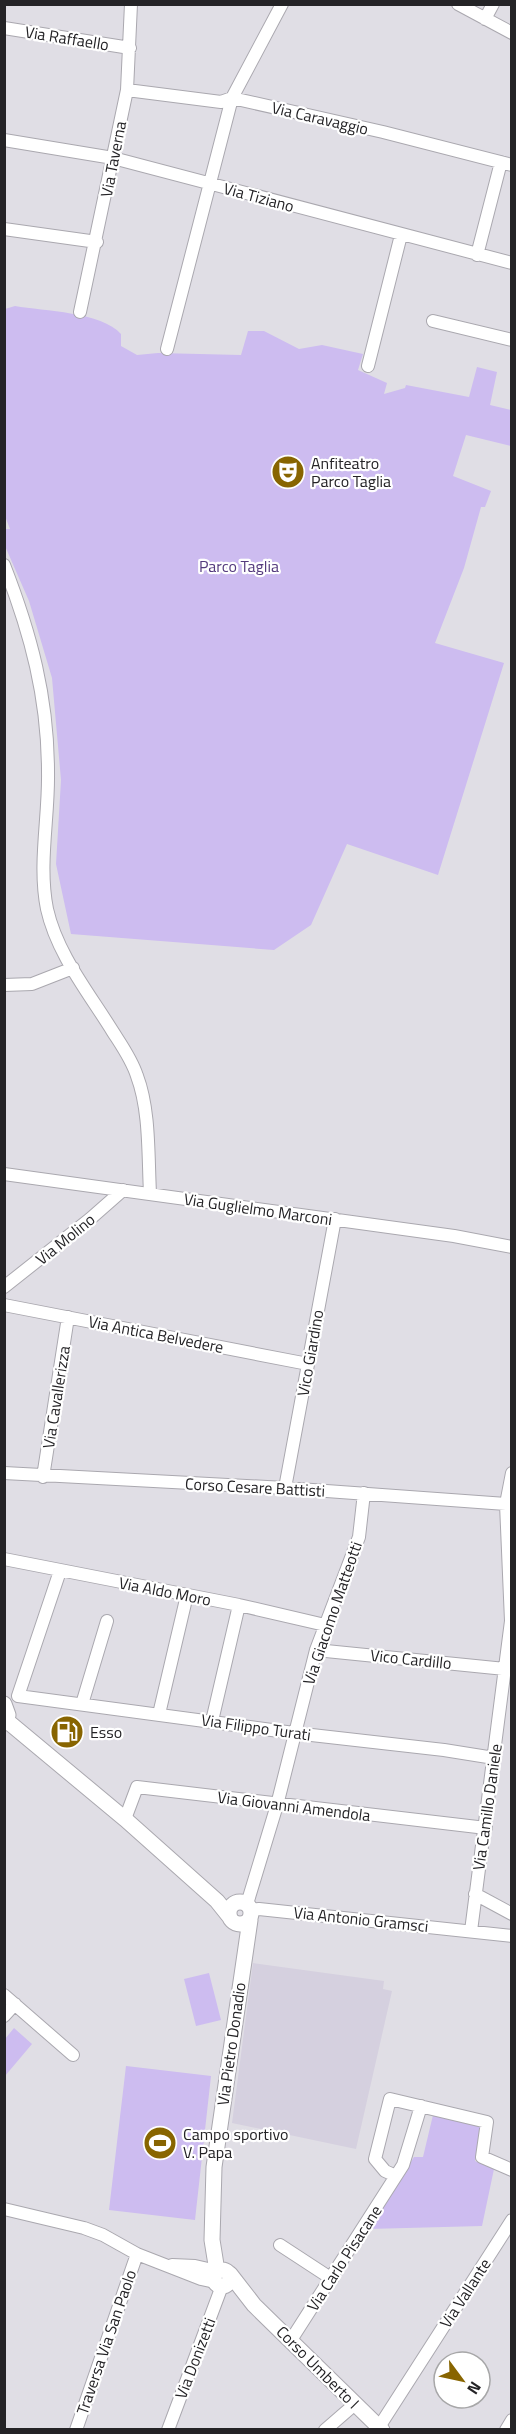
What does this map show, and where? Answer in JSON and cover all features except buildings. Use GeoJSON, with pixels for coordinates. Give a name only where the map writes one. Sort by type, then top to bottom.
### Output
{"type":"FeatureCollection","features":[{"type":"Feature","properties":{"kind":"main road"},"geometry":{"type":"LineString","coordinates":[[9,1702],[5,1722],[125,1819],[217,1901],[242,1913]]}},
{"type":"Feature","properties":{"kind":"main road","name":"Via Pietro Donadio"},"geometry":{"type":"LineString","coordinates":[[220,2274],[213,2221],[214,2167],[246,1939],[242,1913]]}},
{"type":"Feature","properties":{"kind":"main road","name":"Corso Umberto I"},"geometry":{"type":"LineString","coordinates":[[220,2274],[380,2428]]}},
{"type":"Feature","properties":{"kind":"street","name":"Via Taverna"},"geometry":{"type":"LineString","coordinates":[[80,312],[97,242],[127,90],[131,4]]}},
{"type":"Feature","properties":{"kind":"street"},"geometry":{"type":"LineString","coordinates":[[167,350],[232,98],[282,4]]}},
{"type":"Feature","properties":{"kind":"street"},"geometry":{"type":"LineString","coordinates":[[458,4],[512,33]]}},
{"type":"Feature","properties":{"kind":"street"},"geometry":{"type":"LineString","coordinates":[[485,19],[493,4]]}},
{"type":"Feature","properties":{"kind":"street","name":"Via Raffaello"},"geometry":{"type":"LineString","coordinates":[[4,27],[130,48]]}},
{"type":"Feature","properties":{"kind":"street","name":"Via Caravaggio"},"geometry":{"type":"LineString","coordinates":[[127,90],[221,102],[232,98],[383,132],[506,164]]}},
{"type":"Feature","properties":{"kind":"street","name":"Via Tiziano"},"geometry":{"type":"LineString","coordinates":[[4,140],[113,158],[512,263]]}},
{"type":"Feature","properties":{"kind":"street"},"geometry":{"type":"LineString","coordinates":[[477,255],[506,164]]}},
{"type":"Feature","properties":{"kind":"street"},"geometry":{"type":"LineString","coordinates":[[4,229],[97,242]]}},
{"type":"Feature","properties":{"kind":"street"},"geometry":{"type":"LineString","coordinates":[[368,366],[401,235]]}},
{"type":"Feature","properties":{"kind":"street"},"geometry":{"type":"LineString","coordinates":[[433,321],[512,340]]}},
{"type":"Feature","properties":{"kind":"street"},"geometry":{"type":"LineString","coordinates":[[4,565],[25,618],[42,689],[49,775],[44,858],[46,906],[58,945],[128,1055],[137,1075],[143,1098],[150,1193]]}},
{"type":"Feature","properties":{"kind":"street"},"geometry":{"type":"LineString","coordinates":[[4,985],[32,984],[73,968]]}},
{"type":"Feature","properties":{"kind":"street","name":"Via Guglielmo Marconi"},"geometry":{"type":"LineString","coordinates":[[4,1174],[454,1236],[512,1247]]}},
{"type":"Feature","properties":{"kind":"street","name":"Via Molino"},"geometry":{"type":"LineString","coordinates":[[4,1287],[123,1190]]}},
{"type":"Feature","properties":{"kind":"street","name":"Vico Giardino"},"geometry":{"type":"LineString","coordinates":[[285,1488],[334,1219]]}},
{"type":"Feature","properties":{"kind":"street","name":"Via Antica Belvedere"},"geometry":{"type":"LineString","coordinates":[[4,1305],[308,1364]]}},
{"type":"Feature","properties":{"kind":"street","name":"Via Cavallerizza"},"geometry":{"type":"LineString","coordinates":[[43,1477],[68,1317]]}},
{"type":"Feature","properties":{"kind":"street","name":"Corso Cesare Battisti"},"geometry":{"type":"LineString","coordinates":[[4,1473],[43,1477],[285,1488],[506,1504]]}},
{"type":"Feature","properties":{"kind":"street","name":"Via Camillo Daniele"},"geometry":{"type":"LineString","coordinates":[[471,1931],[511,1621],[506,1504],[511,1476]]}},
{"type":"Feature","properties":{"kind":"street","name":"Via Giacomo Matteotti"},"geometry":{"type":"LineString","coordinates":[[242,1913],[277,1805],[316,1650],[359,1537],[364,1493]]}},
{"type":"Feature","properties":{"kind":"street","name":"Via Aldo Moro"},"geometry":{"type":"LineString","coordinates":[[4,1559],[239,1605],[325,1625]]}},
{"type":"Feature","properties":{"kind":"street"},"geometry":{"type":"LineString","coordinates":[[9,1702],[60,1571]]}},
{"type":"Feature","properties":{"kind":"street"},"geometry":{"type":"LineString","coordinates":[[159,1714],[187,1595]]}},
{"type":"Feature","properties":{"kind":"street"},"geometry":{"type":"LineString","coordinates":[[212,1721],[239,1605]]}},
{"type":"Feature","properties":{"kind":"street"},"geometry":{"type":"LineString","coordinates":[[82,1704],[107,1621]]}},
{"type":"Feature","properties":{"kind":"street","name":"Vico Cardillo"},"geometry":{"type":"LineString","coordinates":[[316,1650],[505,1669]]}},
{"type":"Feature","properties":{"kind":"street","name":"Via Filippo Turati"},"geometry":{"type":"LineString","coordinates":[[9,1702],[82,1704],[494,1758]]}},
{"type":"Feature","properties":{"kind":"street","name":"Via Giovanni Amendola"},"geometry":{"type":"LineString","coordinates":[[125,1819],[137,1787],[486,1828]]}},
{"type":"Feature","properties":{"kind":"street"},"geometry":{"type":"LineString","coordinates":[[476,1894],[512,1914]]}},
{"type":"Feature","properties":{"kind":"street","name":"Via Antonio Gramsci"},"geometry":{"type":"LineString","coordinates":[[242,1913],[260,1909],[512,1935]]}},
{"type":"Feature","properties":{"kind":"street"},"geometry":{"type":"LineString","coordinates":[[4,1995],[72,2055]]}},
{"type":"Feature","properties":{"kind":"street"},"geometry":{"type":"LineString","coordinates":[[4,2016],[15,2004]]}},
{"type":"Feature","properties":{"kind":"street"},"geometry":{"type":"LineString","coordinates":[[396,2176],[385,2170],[375,2159],[390,2099],[487,2122],[482,2157],[512,2169]]}},
{"type":"Feature","properties":{"kind":"street","name":"Via Carlo Pisacane"},"geometry":{"type":"LineString","coordinates":[[291,2340],[403,2165],[421,2106]]}},
{"type":"Feature","properties":{"kind":"street"},"geometry":{"type":"LineString","coordinates":[[4,2209],[84,2228],[103,2235],[137,2254],[201,2279],[220,2274],[209,2261],[195,2266],[168,2265]]}},
{"type":"Feature","properties":{"kind":"street","name":"Via Vallante"},"geometry":{"type":"LineString","coordinates":[[380,2428],[512,2220]]}},
{"type":"Feature","properties":{"kind":"street"},"geometry":{"type":"LineString","coordinates":[[280,2245],[332,2278]]}},
{"type":"Feature","properties":{"kind":"street","name":"Traversa Via San Paolo"},"geometry":{"type":"LineString","coordinates":[[76,2430],[137,2254]]}},
{"type":"Feature","properties":{"kind":"street","name":"Via Donizetti"},"geometry":{"type":"LineString","coordinates":[[168,2430],[220,2274]]}},
{"type":"Feature","properties":{"kind":"street"},"geometry":{"type":"LineString","coordinates":[[325,2430],[355,2404]]}},
{"type":"Feature","properties":{"kind":"street"},"geometry":{"type":"LineString","coordinates":[[506,2430],[512,2420]]}},
{"type":"Feature","properties":{"kind":"shaded area"},"geometry":{"type":"Polygon","coordinates":[[[253,1963],[384,1981],[383,1989],[392,1991],[356,2149],[232,2123],[253,1963]]]}},
{"type":"Feature","properties":{"kind":"green space","name":"Parco Taglia"},"geometry":{"type":"Polygon","coordinates":[[[15,306],[72,314],[100,321],[121,334],[121,346],[137,355],[158,353],[241,355],[248,331],[264,331],[299,349],[322,345],[363,354],[358,370],[387,383],[384,394],[405,388],[406,385],[469,397],[477,367],[497,372],[490,405],[511,410],[511,446],[466,435],[453,476],[491,491],[485,507],[481,507],[464,568],[435,643],[504,663],[438,875],[347,844],[311,925],[274,950],[71,934],[56,864],[61,780],[52,678],[29,601],[5,546],[5,529],[10,529],[5,516],[5,309],[15,306]]]}},
{"type":"Feature","properties":{"kind":"green space"},"geometry":{"type":"Polygon","coordinates":[[[209,1973],[221,2020],[196,2026],[184,1979],[209,1973]]]}},
{"type":"Feature","properties":{"kind":"green space"},"geometry":{"type":"Polygon","coordinates":[[[14,2028],[32,2044],[5,2076],[5,2039],[14,2028]]]}},
{"type":"Feature","properties":{"kind":"green space","name":"Campo sportivo V. Papa"},"geometry":{"type":"Polygon","coordinates":[[[126,2066],[211,2076],[195,2220],[109,2210],[126,2066]]]}},
{"type":"Feature","properties":{"kind":"green space"},"geometry":{"type":"Polygon","coordinates":[[[433,2115],[482,2127],[475,2161],[494,2169],[482,2226],[368,2229],[414,2157],[423,2157],[433,2115]]]}},
{"type":"Feature","properties":{"kind":"place","name":"Anfiteatro Parco Taglia"},"geometry":{"type":"Point","coordinates":[288,472]}},
{"type":"Feature","properties":{"kind":"place","name":"Esso"},"geometry":{"type":"Point","coordinates":[67,1732]}},
{"type":"Feature","properties":{"kind":"place","name":"Campo sportivo V. Papa"},"geometry":{"type":"Point","coordinates":[160,2143]}}]}
